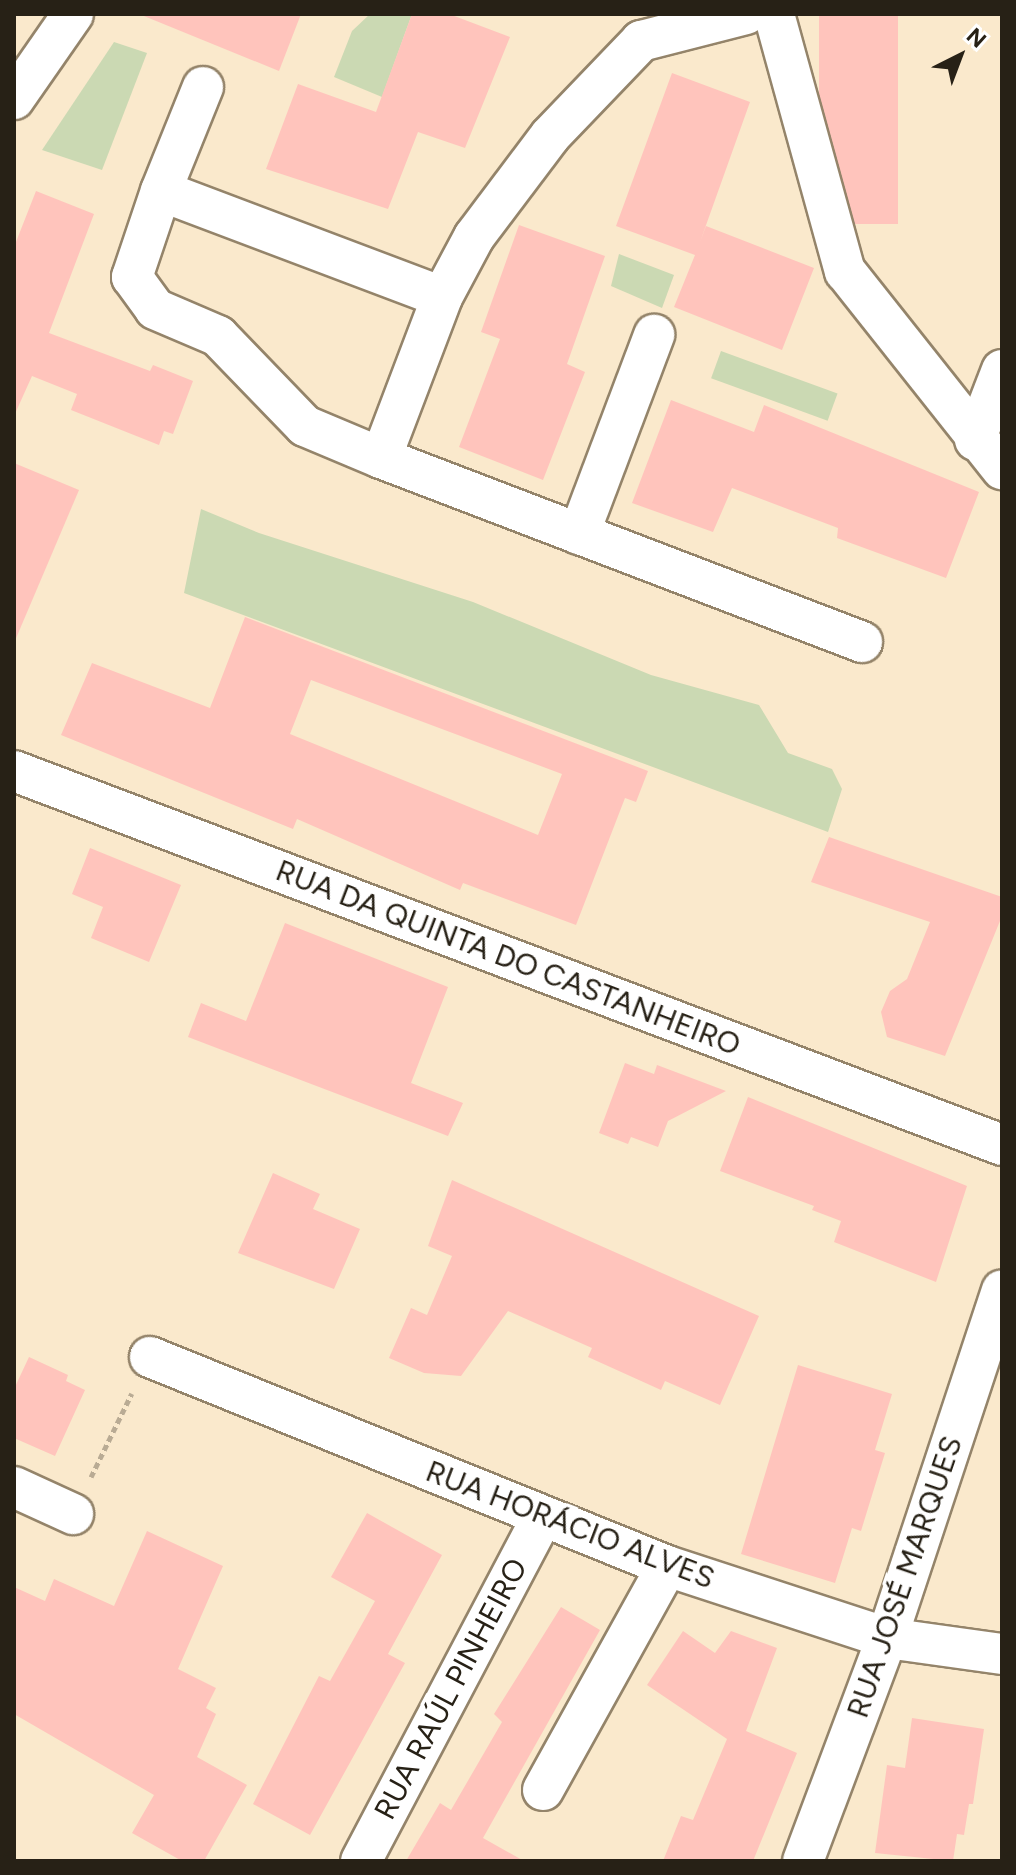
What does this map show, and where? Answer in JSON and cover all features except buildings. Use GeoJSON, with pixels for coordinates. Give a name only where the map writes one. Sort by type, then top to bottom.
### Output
{"type":"FeatureCollection","features":[{"type":"Feature","properties":{"kind":"street"},"geometry":{"type":"LineString","coordinates":[[14,99],[73,14]]}},
{"type":"Feature","properties":{"kind":"street"},"geometry":{"type":"LineString","coordinates":[[381,458],[442,297],[474,237],[593,85],[641,41],[746,14]]}},
{"type":"Feature","properties":{"kind":"street"},"geometry":{"type":"LineString","coordinates":[[774,14],[845,271],[975,440],[1002,469]]}},
{"type":"Feature","properties":{"kind":"street"},"geometry":{"type":"LineString","coordinates":[[203,87],[161,191],[132,277],[155,309],[218,336],[305,426],[862,642]]}},
{"type":"Feature","properties":{"kind":"street"},"geometry":{"type":"LineString","coordinates":[[161,191],[442,297]]}},
{"type":"Feature","properties":{"kind":"street"},"geometry":{"type":"LineString","coordinates":[[579,534],[654,335]]}},
{"type":"Feature","properties":{"kind":"street"},"geometry":{"type":"LineString","coordinates":[[975,440],[1002,370]]}},
{"type":"Feature","properties":{"kind":"street","name":"RUA DA QUINTA DO CASTANHEIRO"},"geometry":{"type":"LineString","coordinates":[[14,771],[1002,1145]]}},
{"type":"Feature","properties":{"kind":"street","name":"RUA JOSÉ MARQUES"},"geometry":{"type":"LineString","coordinates":[[803,1861],[887,1638],[1002,1291]]}},
{"type":"Feature","properties":{"kind":"street","name":"RUA HORÁCIO ALVES"},"geometry":{"type":"LineString","coordinates":[[150,1357],[667,1566],[887,1638],[1002,1654]]}},
{"type":"Feature","properties":{"kind":"street"},"geometry":{"type":"LineString","coordinates":[[14,1487],[73,1514]]}},
{"type":"Feature","properties":{"kind":"street","name":"RUA RAÚL PINHEIRO"},"geometry":{"type":"LineString","coordinates":[[361,1861],[542,1517]]}},
{"type":"Feature","properties":{"kind":"street"},"geometry":{"type":"LineString","coordinates":[[543,1790],[667,1566]]}},
{"type":"Feature","properties":{"kind":"path"},"geometry":{"type":"LineString","coordinates":[[73,1514],[150,1357]]}},
{"type":"Feature","properties":{"kind":"green space"},"geometry":{"type":"Polygon","coordinates":[[[370,14],[412,14],[382,97],[334,77],[352,31],[370,14]]]}},
{"type":"Feature","properties":{"kind":"green space"},"geometry":{"type":"Polygon","coordinates":[[[114,42],[147,53],[102,170],[42,150],[114,42]]]}},
{"type":"Feature","properties":{"kind":"green space"},"geometry":{"type":"Polygon","coordinates":[[[619,254],[674,275],[662,308],[611,286],[619,254]]]}},
{"type":"Feature","properties":{"kind":"green space"},"geometry":{"type":"Polygon","coordinates":[[[721,351],[838,393],[828,421],[711,378],[721,351]]]}},
{"type":"Feature","properties":{"kind":"green space"},"geometry":{"type":"Polygon","coordinates":[[[201,509],[259,533],[473,602],[651,675],[759,705],[788,753],[832,769],[842,789],[828,832],[184,593],[201,509]]]}}]}
